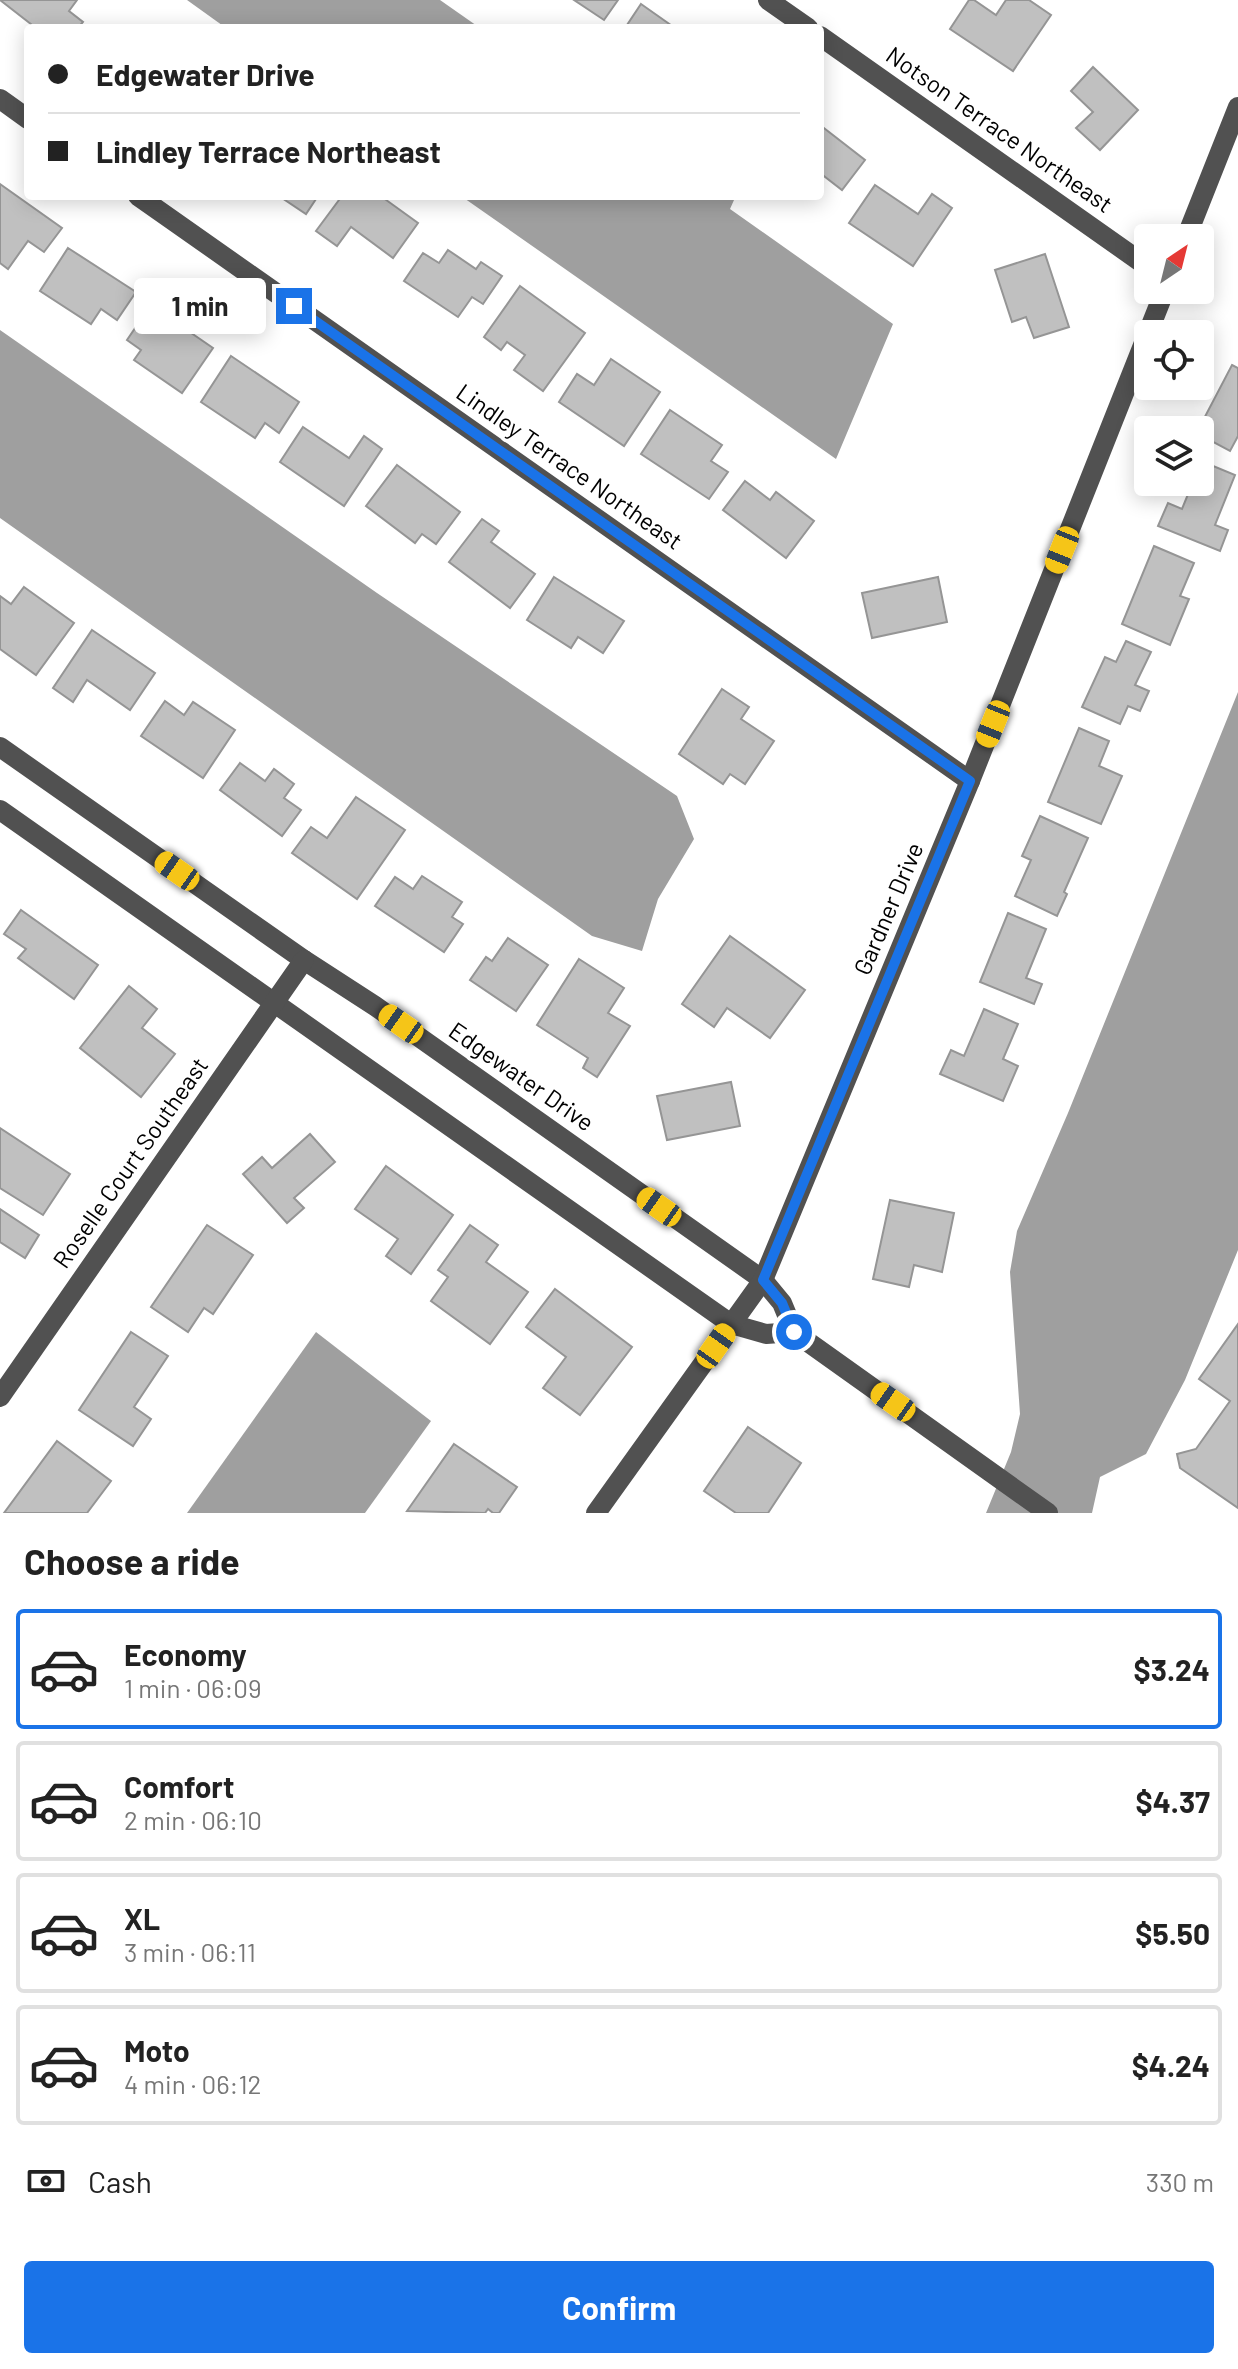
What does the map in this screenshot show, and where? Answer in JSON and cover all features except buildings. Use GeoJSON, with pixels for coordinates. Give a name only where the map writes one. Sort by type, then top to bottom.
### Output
{"type":"FeatureCollection","features":[{"type":"Feature","properties":{"kind":"street"},"geometry":{"type":"LineString","coordinates":[[768,0],[802,24]]}},
{"type":"Feature","properties":{"kind":"street","name":"Notson Terrace Northeast"},"geometry":{"type":"LineString","coordinates":[[824,39],[1134,257]]}},
{"type":"Feature","properties":{"kind":"street"},"geometry":{"type":"LineString","coordinates":[[0,99],[24,116]]}},
{"type":"Feature","properties":{"kind":"street"},"geometry":{"type":"LineString","coordinates":[[1192,224],[1238,107]]}},
{"type":"Feature","properties":{"kind":"street","name":"Lindley Terrace Northeast"},"geometry":{"type":"LineString","coordinates":[[144,200],[970,781]]}},
{"type":"Feature","properties":{"kind":"street","name":"Gardner Drive"},"geometry":{"type":"LineString","coordinates":[[596,1513],[763,1280],[970,781],[1159,304]]}},
{"type":"Feature","properties":{"kind":"street","name":"Edgewater Drive"},"geometry":{"type":"LineString","coordinates":[[0,747],[304,960],[375,1006],[763,1280],[782,1303],[794,1332],[1048,1513]]}},
{"type":"Feature","properties":{"kind":"street"},"geometry":{"type":"LineString","coordinates":[[0,810],[731,1324],[766,1334],[794,1332]]}},
{"type":"Feature","properties":{"kind":"street","name":"Roselle Court Southeast"},"geometry":{"type":"LineString","coordinates":[[0,1397],[304,960]]}},
{"type":"Feature","properties":{"kind":"shaded area"},"geometry":{"type":"Polygon","coordinates":[[[187,0],[440,0],[474,24],[220,24],[187,0]]]}},
{"type":"Feature","properties":{"kind":"shaded area"},"geometry":{"type":"Polygon","coordinates":[[[467,200],[734,200],[730,209],[893,324],[836,459],[467,200]]]}},
{"type":"Feature","properties":{"kind":"shaded area"},"geometry":{"type":"Polygon","coordinates":[[[0,330],[377,593],[677,796],[694,839],[658,899],[642,951],[592,936],[0,518],[0,330]]]}},
{"type":"Feature","properties":{"kind":"shaded area"},"geometry":{"type":"Polygon","coordinates":[[[1238,692],[1238,1250],[1185,1380],[1146,1454],[1100,1477],[1092,1513],[986,1513],[1011,1452],[1020,1414],[1010,1272],[1017,1231],[1068,1113],[1238,692]]]}},
{"type":"Feature","properties":{"kind":"shaded area"},"geometry":{"type":"Polygon","coordinates":[[[316,1332],[431,1421],[365,1513],[187,1513],[316,1332]]]}},
{"type":"Feature","properties":{"kind":"route"},"geometry":{"type":"LineString","coordinates":[[294,306],[970,781],[763,1280],[782,1303],[794,1332]]}}]}
